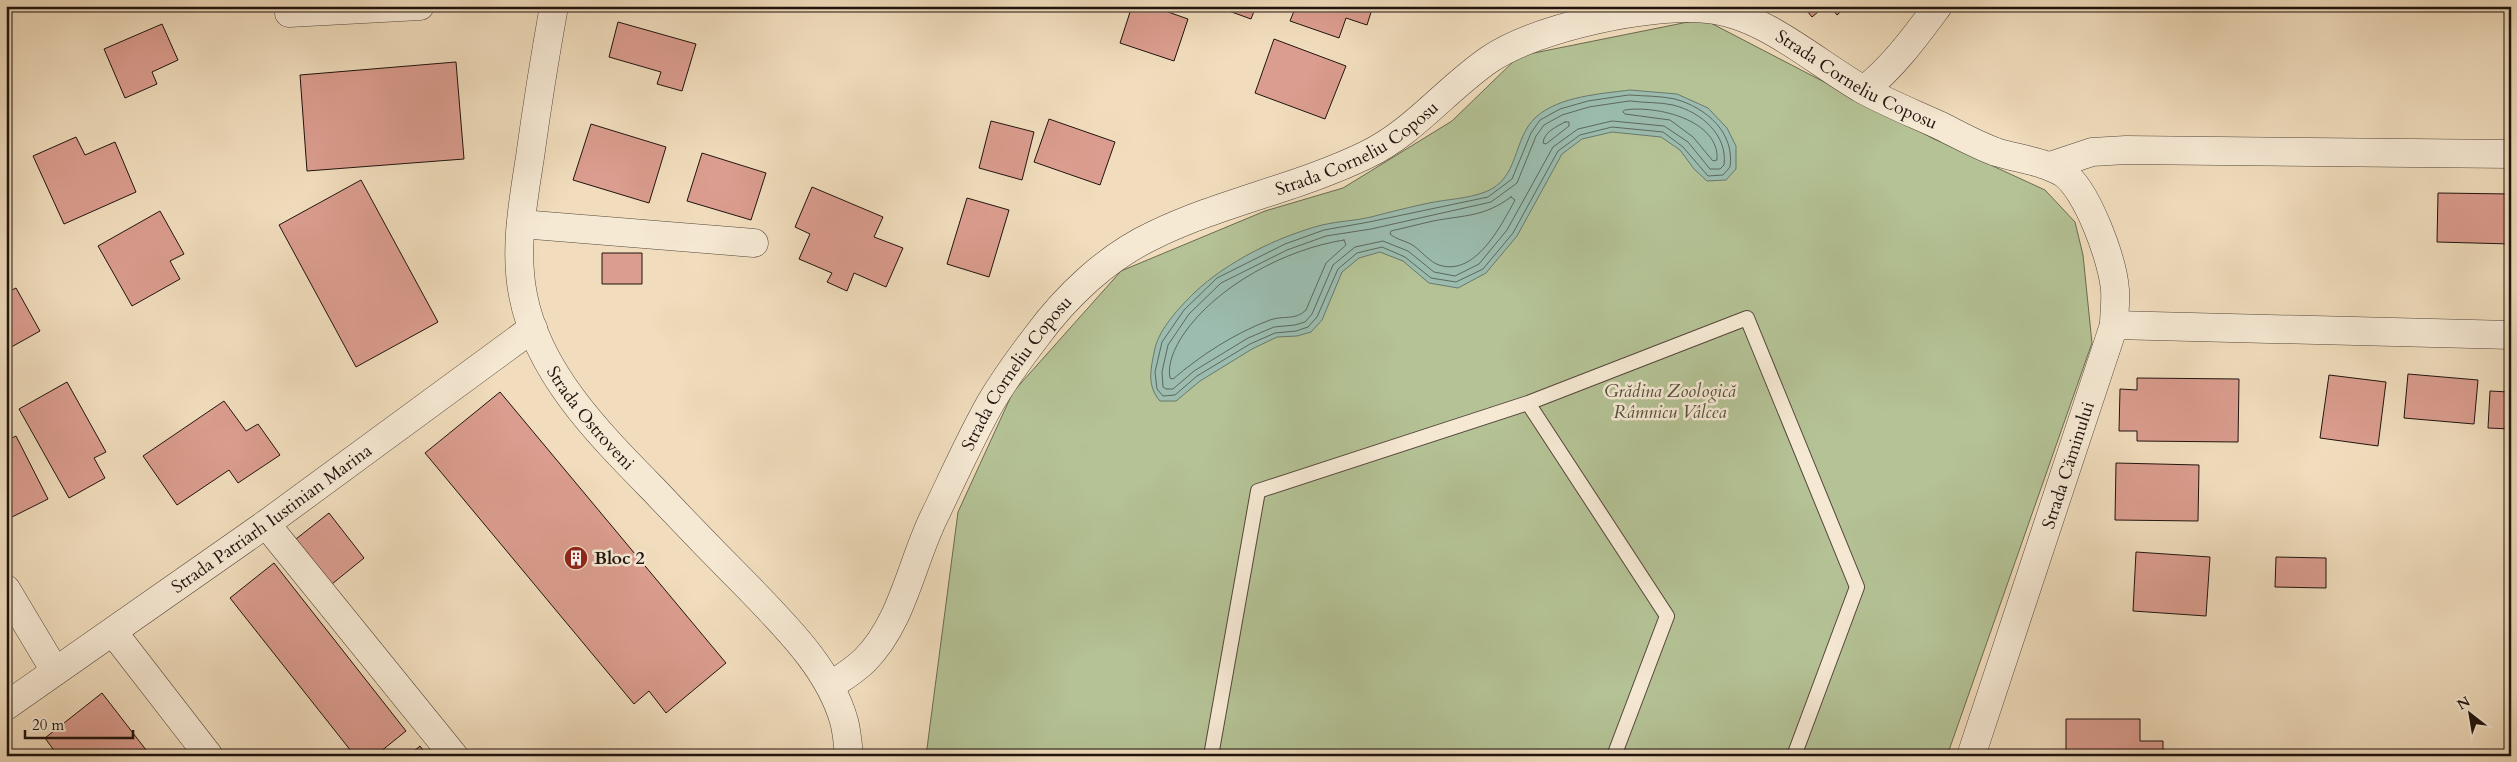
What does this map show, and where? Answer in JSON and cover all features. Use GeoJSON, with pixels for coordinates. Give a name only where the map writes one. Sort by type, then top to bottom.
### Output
{"type":"FeatureCollection","features":[{"type":"Feature","properties":{"kind":"street"},"geometry":{"type":"LineString","coordinates":[[288,13],[420,6]]}},
{"type":"Feature","properties":{"kind":"street","name":"Strada Ostroveni"},"geometry":{"type":"LineString","coordinates":[[554,6],[544,62],[521,224],[520,274],[523,296],[533,328],[557,377],[584,415],[617,452],[778,618],[805,650],[830,686],[845,722],[849,756]]}},
{"type":"Feature","properties":{"kind":"street"},"geometry":{"type":"LineString","coordinates":[[1864,90],[1884,74],[1905,51],[1938,6]]}},
{"type":"Feature","properties":{"kind":"street","name":"Strada Corneliu Coposu"},"geometry":{"type":"LineString","coordinates":[[830,686],[863,662],[880,643],[891,623],[930,525],[992,401],[1038,333],[1093,274],[1152,236],[1229,205],[1327,172],[1370,153],[1406,131],[1489,59],[1520,42],[1558,28],[1632,14],[1687,7],[1735,10],[1864,90],[1995,151],[2060,171]]}},
{"type":"Feature","properties":{"kind":"street"},"geometry":{"type":"LineString","coordinates":[[2060,171],[2092,152],[2126,150],[2511,154]]}},
{"type":"Feature","properties":{"kind":"street","name":"Strada Căminului"},"geometry":{"type":"LineString","coordinates":[[1971,756],[2114,325],[2115,291],[2111,265],[2085,202],[2060,171]]}},
{"type":"Feature","properties":{"kind":"street"},"geometry":{"type":"LineString","coordinates":[[521,224],[754,243]]}},
{"type":"Feature","properties":{"kind":"street"},"geometry":{"type":"LineString","coordinates":[[2114,325],[2511,335]]}},
{"type":"Feature","properties":{"kind":"street","name":"Strada Patriarh Iustinian Marina"},"geometry":{"type":"LineString","coordinates":[[6,706],[266,524],[533,328]]}},
{"type":"Feature","properties":{"kind":"street"},"geometry":{"type":"LineString","coordinates":[[266,524],[454,756]]}},
{"type":"Feature","properties":{"kind":"street"},"geometry":{"type":"LineString","coordinates":[[6,589],[55,671]]}},
{"type":"Feature","properties":{"kind":"street"},"geometry":{"type":"LineString","coordinates":[[113,632],[209,756]]}},
{"type":"Feature","properties":{"kind":"lane"},"geometry":{"type":"LineString","coordinates":[[1211,756],[1258,491],[1528,403],[1747,318],[1857,587],[1794,756]]}},
{"type":"Feature","properties":{"kind":"lane"},"geometry":{"type":"LineString","coordinates":[[1528,403],[1667,616],[1614,756]]}},
{"type":"Feature","properties":{"kind":"green space","name":"Grădina Zoologică Râmnicu Vâlcea"},"geometry":{"type":"Polygon","coordinates":[[[1703,19],[1934,139],[2045,190],[2075,222],[2083,255],[2092,343],[1947,756],[926,756],[958,512],[1013,392],[1121,271],[1265,211],[1343,188],[1452,121],[1519,56],[1703,19]]]}},
{"type":"Feature","properties":{"kind":"water"},"geometry":{"type":"Polygon","coordinates":[[[1630,90],[1677,94],[1708,108],[1727,128],[1736,146],[1736,169],[1726,180],[1707,181],[1694,169],[1680,150],[1661,137],[1612,132],[1582,139],[1562,154],[1517,236],[1486,273],[1458,288],[1429,283],[1403,261],[1380,252],[1359,258],[1342,272],[1322,320],[1311,332],[1297,336],[1277,337],[1252,349],[1200,381],[1176,401],[1160,401],[1156,395],[1151,382],[1151,369],[1155,348],[1161,333],[1188,299],[1207,281],[1222,271],[1271,243],[1305,230],[1436,202],[1464,198],[1485,192],[1496,186],[1504,178],[1528,126],[1536,117],[1557,104],[1568,100],[1630,90]]]}},
{"type":"Feature","properties":{"kind":"building"},"geometry":{"type":"Polygon","coordinates":[[[1132,6],[1151,6],[1188,19],[1174,61],[1120,43],[1132,6]]]}},
{"type":"Feature","properties":{"kind":"building"},"geometry":{"type":"Polygon","coordinates":[[[1215,6],[1256,6],[1251,19],[1215,6]]]}},
{"type":"Feature","properties":{"kind":"building"},"geometry":{"type":"Polygon","coordinates":[[[1296,6],[1373,6],[1367,25],[1346,18],[1339,38],[1290,21],[1296,6]]]}},
{"type":"Feature","properties":{"kind":"building"},"geometry":{"type":"Polygon","coordinates":[[[1803,6],[1825,6],[1812,17],[1803,6]]]}},
{"type":"Feature","properties":{"kind":"building"},"geometry":{"type":"Polygon","coordinates":[[[1830,6],[1847,6],[1837,15],[1830,6]]]}},
{"type":"Feature","properties":{"kind":"building"},"geometry":{"type":"Polygon","coordinates":[[[2508,6],[2511,6],[2511,48],[2509,48],[2508,6]]]}},
{"type":"Feature","properties":{"kind":"building"},"geometry":{"type":"Polygon","coordinates":[[[618,22],[696,44],[682,91],[657,84],[661,72],[609,57],[618,22]]]}},
{"type":"Feature","properties":{"kind":"building"},"geometry":{"type":"Polygon","coordinates":[[[162,24],[178,60],[152,72],[157,84],[125,98],[104,49],[162,24]]]}},
{"type":"Feature","properties":{"kind":"building"},"geometry":{"type":"Polygon","coordinates":[[[1274,39],[1346,66],[1325,119],[1255,93],[1274,39]]]}},
{"type":"Feature","properties":{"kind":"building"},"geometry":{"type":"Polygon","coordinates":[[[456,62],[464,159],[307,171],[300,75],[456,62]]]}},
{"type":"Feature","properties":{"kind":"building"},"geometry":{"type":"Polygon","coordinates":[[[1049,119],[1115,142],[1100,185],[1034,162],[1049,119]]]}},
{"type":"Feature","properties":{"kind":"building"},"geometry":{"type":"Polygon","coordinates":[[[991,121],[1034,132],[1022,180],[979,168],[991,121]]]}},
{"type":"Feature","properties":{"kind":"building"},"geometry":{"type":"Polygon","coordinates":[[[591,124],[666,147],[649,203],[573,180],[591,124]]]}},
{"type":"Feature","properties":{"kind":"building"},"geometry":{"type":"Polygon","coordinates":[[[76,137],[85,155],[115,142],[136,192],[64,224],[33,156],[76,137]]]}},
{"type":"Feature","properties":{"kind":"building"},"geometry":{"type":"Polygon","coordinates":[[[702,153],[766,173],[751,220],[687,201],[702,153]]]}},
{"type":"Feature","properties":{"kind":"building"},"geometry":{"type":"Polygon","coordinates":[[[361,180],[438,322],[356,367],[279,225],[361,180]]]}},
{"type":"Feature","properties":{"kind":"building"},"geometry":{"type":"Polygon","coordinates":[[[812,187],[883,217],[874,237],[903,248],[886,287],[854,273],[847,291],[827,282],[832,273],[799,259],[810,234],[795,227],[812,187]]]}},
{"type":"Feature","properties":{"kind":"building"},"geometry":{"type":"Polygon","coordinates":[[[2438,193],[2511,194],[2511,244],[2437,242],[2438,193]]]}},
{"type":"Feature","properties":{"kind":"building"},"geometry":{"type":"Polygon","coordinates":[[[967,198],[1009,210],[989,277],[947,264],[967,198]]]}},
{"type":"Feature","properties":{"kind":"building"},"geometry":{"type":"Polygon","coordinates":[[[160,211],[184,254],[170,261],[180,279],[132,306],[98,246],[160,211]]]}},
{"type":"Feature","properties":{"kind":"building"},"geometry":{"type":"Polygon","coordinates":[[[602,253],[642,253],[642,284],[602,284],[602,253]]]}},
{"type":"Feature","properties":{"kind":"building"},"geometry":{"type":"Polygon","coordinates":[[[16,288],[40,331],[6,350],[6,293],[16,288]]]}},
{"type":"Feature","properties":{"kind":"building"},"geometry":{"type":"Polygon","coordinates":[[[2408,374],[2478,380],[2474,424],[2404,418],[2408,374]]]}},
{"type":"Feature","properties":{"kind":"building"},"geometry":{"type":"Polygon","coordinates":[[[2329,375],[2386,382],[2378,446],[2320,438],[2329,375]]]}},
{"type":"Feature","properties":{"kind":"building"},"geometry":{"type":"Polygon","coordinates":[[[2137,378],[2239,379],[2238,442],[2137,441],[2137,431],[2119,431],[2120,389],[2137,390],[2137,378]]]}},
{"type":"Feature","properties":{"kind":"building"},"geometry":{"type":"Polygon","coordinates":[[[2509,378],[2511,429],[2488,428],[2490,391],[2509,392],[2509,378]]]}},
{"type":"Feature","properties":{"kind":"building"},"geometry":{"type":"Polygon","coordinates":[[[67,382],[106,452],[94,458],[105,478],[69,498],[19,409],[67,382]]]}},
{"type":"Feature","properties":{"kind":"building","name":"Bloc 2"},"geometry":{"type":"Polygon","coordinates":[[[500,392],[726,663],[666,713],[649,691],[634,704],[425,453],[500,392]]]}},
{"type":"Feature","properties":{"kind":"building"},"geometry":{"type":"Polygon","coordinates":[[[224,401],[246,431],[258,424],[280,455],[238,483],[229,470],[177,505],[143,456],[224,401]]]}},
{"type":"Feature","properties":{"kind":"building"},"geometry":{"type":"Polygon","coordinates":[[[16,436],[48,499],[6,520],[6,441],[16,436]]]}},
{"type":"Feature","properties":{"kind":"building"},"geometry":{"type":"Polygon","coordinates":[[[2116,463],[2199,465],[2198,521],[2115,520],[2116,463]]]}},
{"type":"Feature","properties":{"kind":"building"},"geometry":{"type":"Polygon","coordinates":[[[329,513],[364,558],[332,584],[296,539],[329,513]]]}},
{"type":"Feature","properties":{"kind":"building"},"geometry":{"type":"Polygon","coordinates":[[[2136,552],[2210,557],[2206,616],[2133,611],[2136,552]]]}},
{"type":"Feature","properties":{"kind":"building"},"geometry":{"type":"Polygon","coordinates":[[[2276,557],[2326,558],[2326,588],[2275,587],[2276,557]]]}},
{"type":"Feature","properties":{"kind":"building"},"geometry":{"type":"Polygon","coordinates":[[[274,563],[406,731],[375,756],[355,756],[230,598],[274,563]]]}},
{"type":"Feature","properties":{"kind":"building"},"geometry":{"type":"Polygon","coordinates":[[[102,693],[150,756],[58,756],[45,738],[102,693]]]}},
{"type":"Feature","properties":{"kind":"building"},"geometry":{"type":"Polygon","coordinates":[[[2066,719],[2140,719],[2140,741],[2163,741],[2163,756],[2066,756],[2066,719]]]}},
{"type":"Feature","properties":{"kind":"building"},"geometry":{"type":"Polygon","coordinates":[[[420,746],[427,756],[408,756],[420,746]]]}},
{"type":"Feature","properties":{"kind":"place","name":"Bloc 2"},"geometry":{"type":"Point","coordinates":[576,558]}}]}
